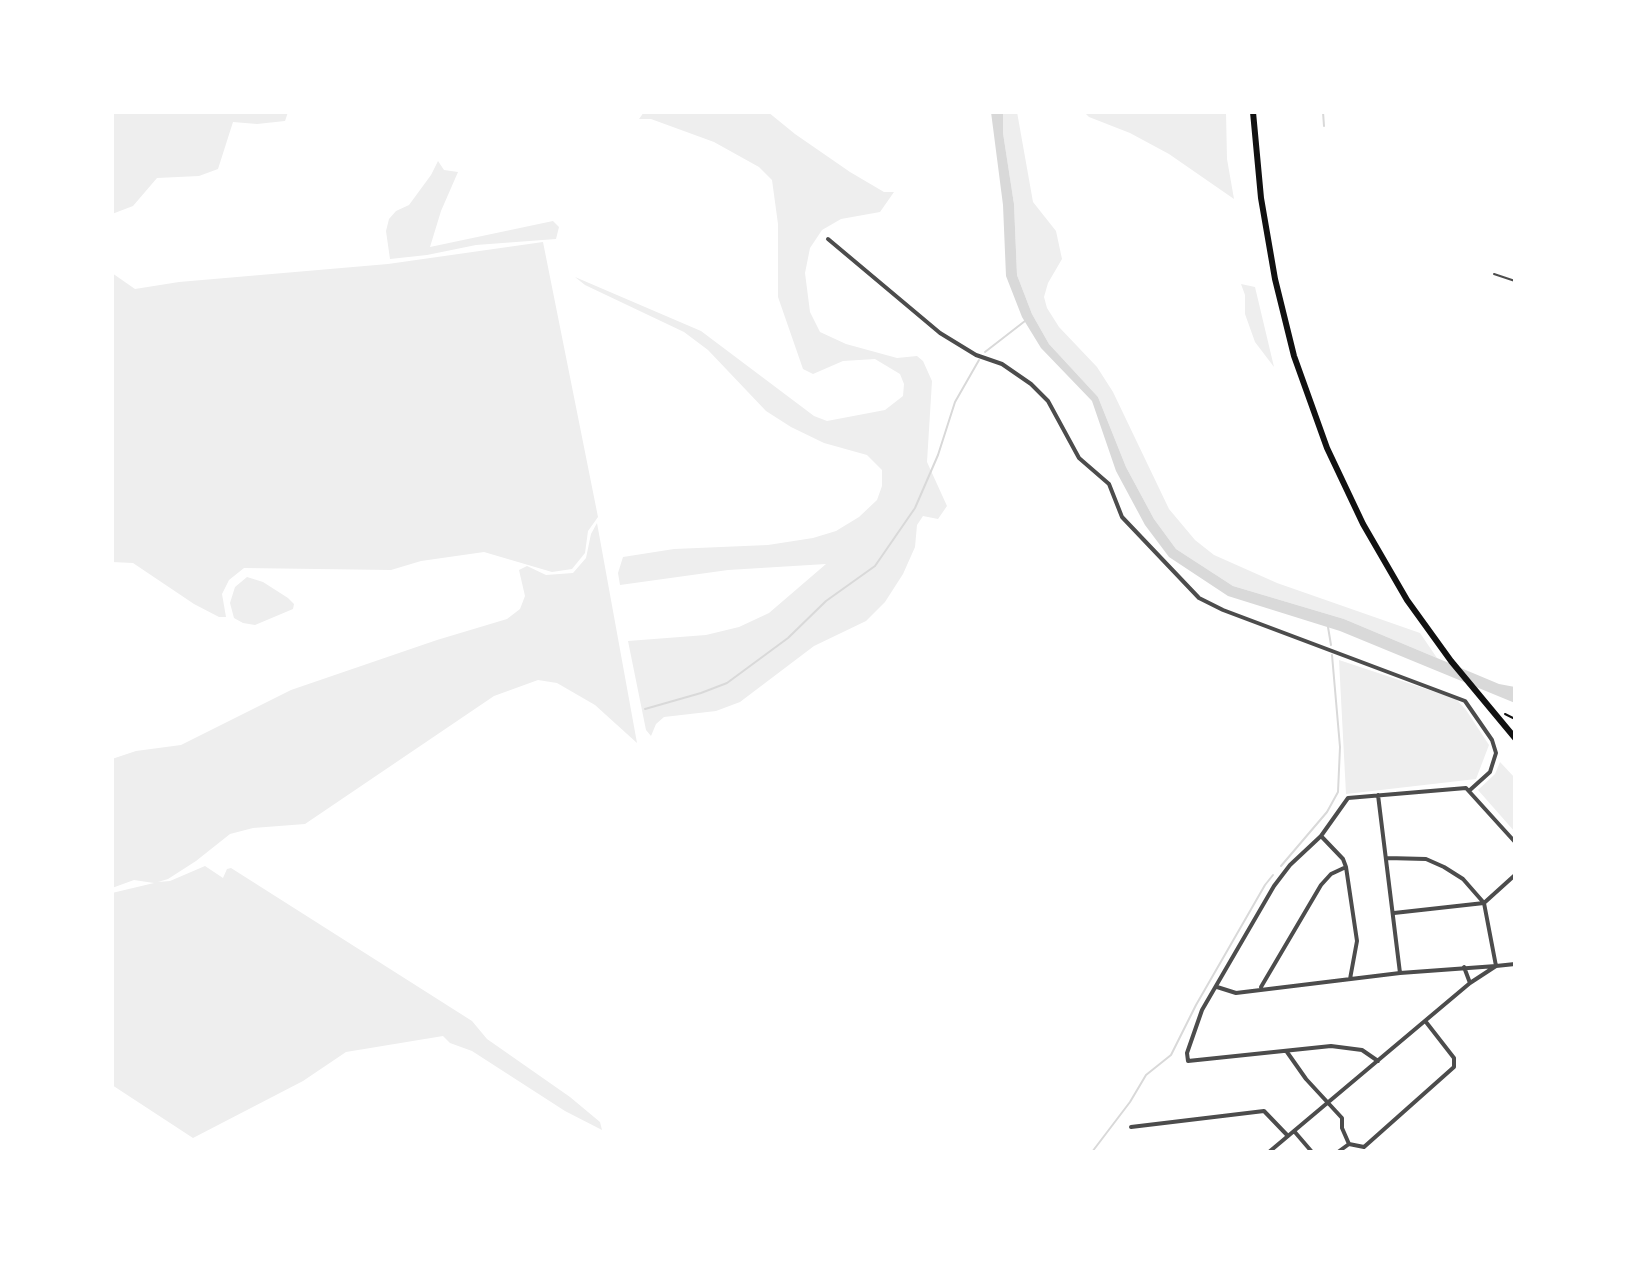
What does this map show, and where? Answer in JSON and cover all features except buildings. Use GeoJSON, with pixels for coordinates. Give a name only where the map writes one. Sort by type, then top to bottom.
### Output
{"type":"FeatureCollection","features":[{"type":"Feature","properties":{"kind":"main road"},"geometry":{"type":"LineString","coordinates":[[1253,112],[1262,209],[1283,317],[1311,407],[1345,489],[1386,566],[1424,625],[1461,675],[1514,737]]}},
{"type":"Feature","properties":{"kind":"street"},"geometry":{"type":"LineString","coordinates":[[828,239],[940,333],[976,355],[1002,364],[1031,384],[1048,401],[1079,458],[1109,484],[1122,517],[1199,598],[1223,610],[1465,701],[1492,740],[1496,753],[1490,772],[1470,790]]}},
{"type":"Feature","properties":{"kind":"street"},"geometry":{"type":"LineString","coordinates":[[1378,1061],[1354,1048],[1331,1046],[1188,1061],[1187,1053],[1202,1010],[1274,886],[1290,865],[1321,836],[1348,798],[1459,787],[1470,790],[1515,842]]}},
{"type":"Feature","properties":{"kind":"street"},"geometry":{"type":"LineString","coordinates":[[1378,795],[1400,973]]}},
{"type":"Feature","properties":{"kind":"street"},"geometry":{"type":"LineString","coordinates":[[1321,836],[1343,859],[1346,867],[1357,941],[1350,979]]}},
{"type":"Feature","properties":{"kind":"street"},"geometry":{"type":"LineString","coordinates":[[1387,858],[1418,858],[1444,867],[1463,879],[1484,903],[1496,966]]}},
{"type":"Feature","properties":{"kind":"street"},"geometry":{"type":"LineString","coordinates":[[1260,988],[1321,885],[1331,874],[1346,867]]}},
{"type":"Feature","properties":{"kind":"street"},"geometry":{"type":"LineString","coordinates":[[1394,913],[1484,903],[1515,875]]}},
{"type":"Feature","properties":{"kind":"street"},"geometry":{"type":"LineString","coordinates":[[1217,987],[1236,993],[1400,973],[1515,964]]}},
{"type":"Feature","properties":{"kind":"street"},"geometry":{"type":"LineString","coordinates":[[1269,1152],[1470,983],[1496,966]]}},
{"type":"Feature","properties":{"kind":"street"},"geometry":{"type":"LineString","coordinates":[[1464,967],[1470,983]]}},
{"type":"Feature","properties":{"kind":"street"},"geometry":{"type":"LineString","coordinates":[[1338,1152],[1349,1144],[1364,1147],[1454,1067],[1454,1058],[1425,1021]]}},
{"type":"Feature","properties":{"kind":"street"},"geometry":{"type":"LineString","coordinates":[[1287,1052],[1306,1079],[1342,1118],[1342,1128],[1349,1144]]}},
{"type":"Feature","properties":{"kind":"street"},"geometry":{"type":"LineString","coordinates":[[1131,1127],[1264,1111],[1288,1136]]}},
{"type":"Feature","properties":{"kind":"street"},"geometry":{"type":"LineString","coordinates":[[1294,1131],[1312,1152]]}},
{"type":"Feature","properties":{"kind":"lane"},"geometry":{"type":"LineString","coordinates":[[1494,274],[1515,281]]}},
{"type":"Feature","properties":{"kind":"shaded area"},"geometry":{"type":"Polygon","coordinates":[[[112,112],[288,112],[285,121],[257,124],[233,122],[218,169],[199,176],[157,178],[133,206],[112,214],[112,112]]]}},
{"type":"Feature","properties":{"kind":"shaded area"},"geometry":{"type":"Polygon","coordinates":[[[644,112],[768,112],[850,172],[884,192],[894,192],[880,212],[841,219],[822,230],[810,248],[805,273],[810,312],[820,332],[846,344],[897,358],[917,356],[923,361],[932,381],[927,462],[947,506],[938,519],[923,516],[917,525],[915,547],[903,574],[885,602],[866,621],[814,646],[740,702],[716,711],[664,717],[656,724],[651,736],[646,730],[628,641],[706,635],[739,627],[769,613],[826,564],[728,570],[620,585],[618,573],[623,557],[674,549],[768,545],[836,531],[859,517],[877,500],[882,486],[882,470],[867,455],[824,443],[791,427],[766,411],[708,350],[684,332],[585,285],[575,277],[701,331],[814,416],[827,421],[885,410],[903,396],[904,384],[900,374],[875,359],[843,361],[813,374],[803,369],[778,297],[778,224],[772,180],[759,167],[714,142],[651,119],[639,119],[644,112]]]}},
{"type":"Feature","properties":{"kind":"shaded area"},"geometry":{"type":"Polygon","coordinates":[[[991,112],[1003,112],[1003,133],[1014,204],[1017,275],[1032,314],[1049,344],[1098,397],[1126,467],[1154,519],[1176,549],[1233,586],[1344,619],[1499,684],[1515,687],[1515,703],[1340,631],[1228,596],[1169,557],[1145,525],[1116,471],[1092,401],[1041,348],[1022,317],[1006,276],[1003,205],[991,112]]]}},
{"type":"Feature","properties":{"kind":"shaded area"},"geometry":{"type":"Polygon","coordinates":[[[1003,112],[1017,112],[1033,202],[1056,231],[1062,259],[1048,283],[1044,297],[1047,308],[1059,327],[1097,367],[1113,392],[1169,509],[1195,540],[1214,555],[1277,583],[1420,633],[1437,658],[1344,619],[1233,586],[1176,549],[1154,519],[1126,467],[1098,397],[1049,344],[1032,314],[1017,275],[1014,204],[1003,133],[1003,112]]]}},
{"type":"Feature","properties":{"kind":"shaded area"},"geometry":{"type":"Polygon","coordinates":[[[1084,112],[1226,112],[1227,159],[1234,199],[1169,154],[1084,112]]]}},
{"type":"Feature","properties":{"kind":"shaded area"},"geometry":{"type":"Polygon","coordinates":[[[438,161],[444,170],[458,172],[430,247],[553,221],[559,227],[556,239],[476,245],[390,259],[386,231],[389,219],[396,211],[409,205],[438,161]]]}},
{"type":"Feature","properties":{"kind":"shaded area"},"geometry":{"type":"Polygon","coordinates":[[[543,242],[598,517],[588,531],[585,553],[572,569],[552,572],[484,552],[421,561],[391,570],[244,568],[229,580],[222,594],[226,617],[219,617],[133,563],[112,562],[112,273],[135,289],[179,282],[388,264],[543,242]]]}},
{"type":"Feature","properties":{"kind":"shaded area"},"geometry":{"type":"Polygon","coordinates":[[[1241,284],[1255,287],[1274,367],[1255,342],[1245,314],[1245,295],[1241,284]]]}},
{"type":"Feature","properties":{"kind":"shaded area"},"geometry":{"type":"Polygon","coordinates":[[[597,523],[637,743],[595,705],[557,683],[538,680],[494,696],[305,824],[253,828],[230,834],[196,861],[158,882],[170,881],[205,866],[223,878],[227,869],[231,868],[472,1021],[487,1039],[600,1122],[602,1130],[565,1111],[472,1051],[450,1043],[443,1036],[346,1052],[303,1081],[193,1138],[112,1085],[112,893],[154,883],[134,880],[112,888],[112,759],[136,751],[181,745],[291,690],[507,619],[520,609],[525,596],[519,570],[527,566],[546,575],[573,573],[586,558],[591,534],[597,523]]]}},
{"type":"Feature","properties":{"kind":"shaded area"},"geometry":{"type":"Polygon","coordinates":[[[247,577],[263,582],[288,598],[294,604],[293,609],[255,625],[234,618],[230,603],[235,587],[247,577]]]}},
{"type":"Feature","properties":{"kind":"shaded area"},"geometry":{"type":"Polygon","coordinates":[[[1339,660],[1456,699],[1489,745],[1476,779],[1346,794],[1339,660]]]}},
{"type":"Feature","properties":{"kind":"shaded area"},"geometry":{"type":"Polygon","coordinates":[[[1500,762],[1515,778],[1515,832],[1478,790],[1495,774],[1500,762]]]}},
{"type":"Feature","properties":{"kind":"waterway"},"geometry":{"type":"LineString","coordinates":[[1323,112],[1324,126]]}},
{"type":"Feature","properties":{"kind":"waterway"},"geometry":{"type":"LineString","coordinates":[[985,352],[1025,321]]}},
{"type":"Feature","properties":{"kind":"waterway"},"geometry":{"type":"LineString","coordinates":[[645,709],[727,683],[788,638],[826,601],[875,566],[915,508],[938,455],[955,402],[979,360]]}},
{"type":"Feature","properties":{"kind":"waterway"},"geometry":{"type":"LineString","coordinates":[[1328,627],[1331,645]]}},
{"type":"Feature","properties":{"kind":"waterway"},"geometry":{"type":"LineString","coordinates":[[1281,866],[1327,812],[1338,792],[1340,747],[1332,655]]}},
{"type":"Feature","properties":{"kind":"waterway"},"geometry":{"type":"LineString","coordinates":[[1092,1152],[1130,1102],[1146,1075],[1171,1055],[1196,1005],[1273,875]]}}]}
